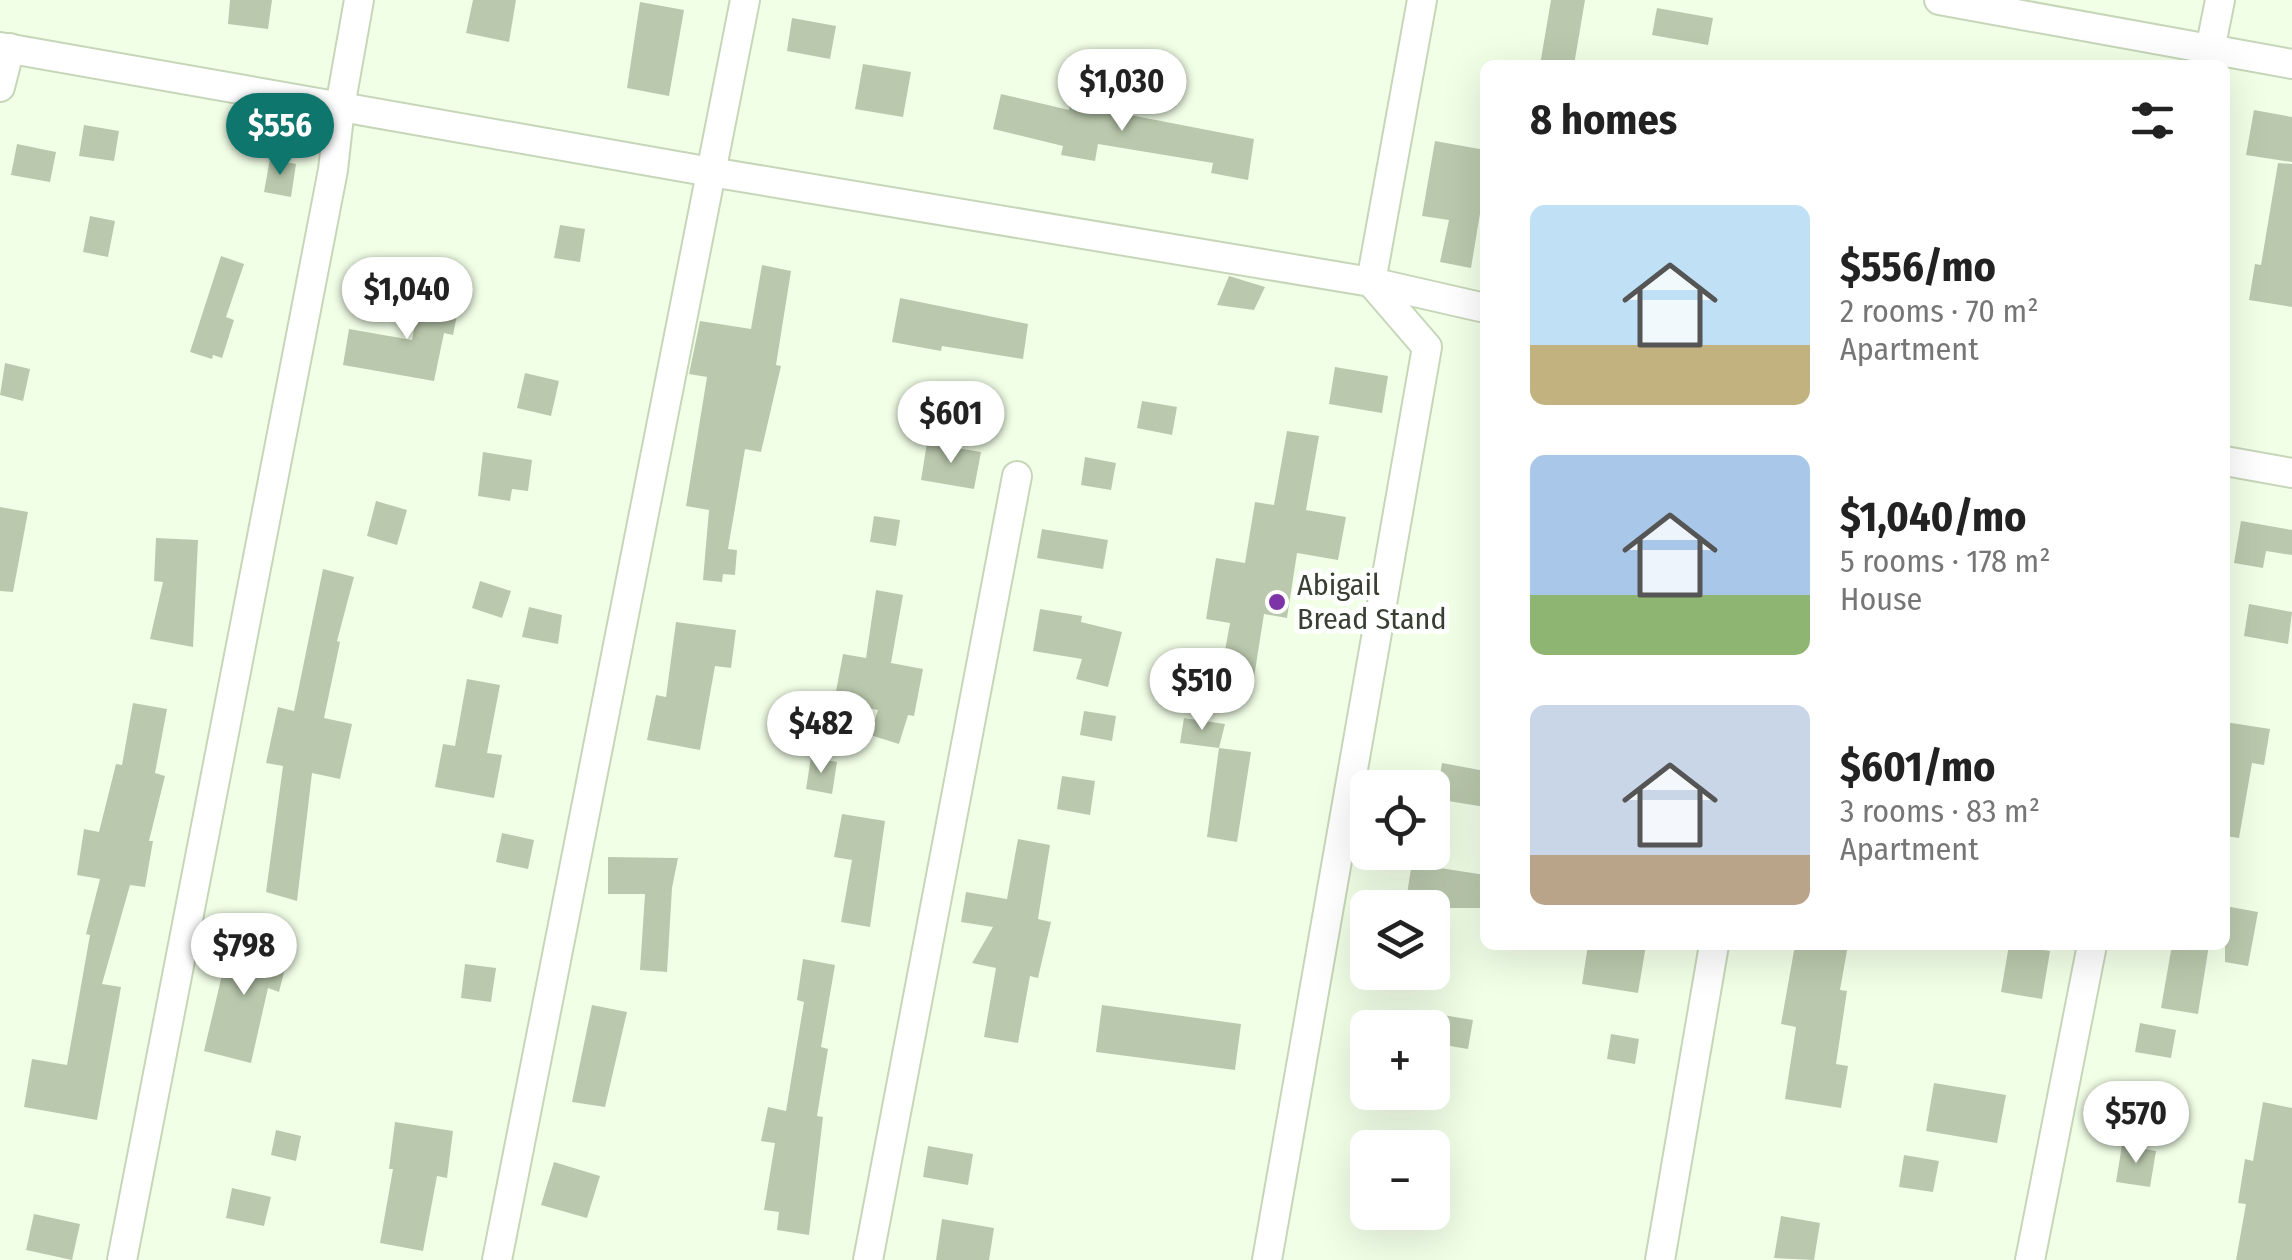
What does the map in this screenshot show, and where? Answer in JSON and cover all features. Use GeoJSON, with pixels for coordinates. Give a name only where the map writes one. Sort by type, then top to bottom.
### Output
{"type":"FeatureCollection","features":[{"type":"Feature","properties":{"kind":"street"},"geometry":{"type":"LineString","coordinates":[[122,1260],[334,170],[340,108],[360,0]]}},
{"type":"Feature","properties":{"kind":"street"},"geometry":{"type":"LineString","coordinates":[[496,1260],[745,0]]}},
{"type":"Feature","properties":{"kind":"street"},"geometry":{"type":"LineString","coordinates":[[1371,282],[1422,0]]}},
{"type":"Feature","properties":{"kind":"street"},"geometry":{"type":"LineString","coordinates":[[1940,0],[2208,57],[2292,64]]}},
{"type":"Feature","properties":{"kind":"street"},"geometry":{"type":"LineString","coordinates":[[2208,57],[2220,0]]}},
{"type":"Feature","properties":{"kind":"street"},"geometry":{"type":"LineString","coordinates":[[0,87],[5,48],[711,172],[1371,282],[1480,307]]}},
{"type":"Feature","properties":{"kind":"street"},"geometry":{"type":"LineString","coordinates":[[1267,1260],[1428,347],[1371,282]]}},
{"type":"Feature","properties":{"kind":"street"},"geometry":{"type":"LineString","coordinates":[[2230,462],[2292,473]]}},
{"type":"Feature","properties":{"kind":"street"},"geometry":{"type":"LineString","coordinates":[[868,1260],[1018,476]]}},
{"type":"Feature","properties":{"kind":"street"},"geometry":{"type":"LineString","coordinates":[[1660,1260],[1713,950]]}},
{"type":"Feature","properties":{"kind":"street"},"geometry":{"type":"LineString","coordinates":[[2030,1260],[2091,950]]}},
{"type":"Feature","properties":{"kind":"building"},"geometry":{"type":"Polygon","coordinates":[[[230,0],[272,0],[268,29],[228,24],[230,0]]]}},
{"type":"Feature","properties":{"kind":"building"},"geometry":{"type":"Polygon","coordinates":[[[473,0],[516,0],[509,42],[466,33],[473,0]]]}},
{"type":"Feature","properties":{"kind":"building"},"geometry":{"type":"Polygon","coordinates":[[[1551,0],[1585,0],[1575,60],[1541,60],[1551,0]]]}},
{"type":"Feature","properties":{"kind":"building"},"geometry":{"type":"Polygon","coordinates":[[[640,2],[684,10],[669,96],[627,88],[640,2]]]}},
{"type":"Feature","properties":{"kind":"building"},"geometry":{"type":"Polygon","coordinates":[[[1657,8],[1713,18],[1708,45],[1652,35],[1657,8]]]}},
{"type":"Feature","properties":{"kind":"building"},"geometry":{"type":"Polygon","coordinates":[[[792,18],[836,26],[830,59],[787,51],[792,18]]]}},
{"type":"Feature","properties":{"kind":"building"},"geometry":{"type":"Polygon","coordinates":[[[863,64],[911,72],[903,117],[855,109],[863,64]]]}},
{"type":"Feature","properties":{"kind":"building"},"geometry":{"type":"Polygon","coordinates":[[[1001,94],[1069,110],[1071,97],[1105,103],[1104,110],[1254,139],[1248,180],[1211,173],[1213,163],[1098,144],[1095,161],[1061,155],[1063,146],[993,129],[1001,94]]]}},
{"type":"Feature","properties":{"kind":"building"},"geometry":{"type":"Polygon","coordinates":[[[2254,110],[2292,117],[2292,162],[2246,155],[2254,110]]]}},
{"type":"Feature","properties":{"kind":"building"},"geometry":{"type":"Polygon","coordinates":[[[84,125],[119,131],[114,161],[79,156],[84,125]]]}},
{"type":"Feature","properties":{"kind":"building"},"geometry":{"type":"Polygon","coordinates":[[[1435,141],[1480,149],[1480,213],[1471,268],[1440,262],[1449,220],[1422,216],[1435,141]]]}},
{"type":"Feature","properties":{"kind":"building"},"geometry":{"type":"Polygon","coordinates":[[[17,144],[56,152],[50,182],[11,175],[17,144]]]}},
{"type":"Feature","properties":{"kind":"building"},"geometry":{"type":"Polygon","coordinates":[[[270,159],[296,164],[291,197],[264,192],[270,159]]]}},
{"type":"Feature","properties":{"kind":"building"},"geometry":{"type":"Polygon","coordinates":[[[2278,163],[2292,164],[2292,307],[2249,300],[2255,264],[2261,265],[2278,163]]]}},
{"type":"Feature","properties":{"kind":"building"},"geometry":{"type":"Polygon","coordinates":[[[90,216],[115,221],[108,257],[83,252],[90,216]]]}},
{"type":"Feature","properties":{"kind":"building"},"geometry":{"type":"Polygon","coordinates":[[[560,225],[585,229],[580,262],[554,258],[560,225]]]}},
{"type":"Feature","properties":{"kind":"building"},"geometry":{"type":"Polygon","coordinates":[[[221,256],[244,264],[226,317],[234,320],[222,358],[213,355],[212,359],[190,352],[221,256]]]}},
{"type":"Feature","properties":{"kind":"building"},"geometry":{"type":"Polygon","coordinates":[[[762,265],[791,271],[776,365],[781,366],[761,452],[745,449],[728,549],[737,550],[735,575],[723,574],[722,582],[703,580],[709,510],[686,506],[707,377],[689,374],[700,321],[751,329],[762,265]]]}},
{"type":"Feature","properties":{"kind":"building"},"geometry":{"type":"Polygon","coordinates":[[[1229,276],[1265,287],[1254,310],[1217,305],[1229,276]]]}},
{"type":"Feature","properties":{"kind":"building"},"geometry":{"type":"Polygon","coordinates":[[[422,292],[460,300],[453,335],[444,333],[434,381],[343,365],[349,329],[412,340],[422,292]]]}},
{"type":"Feature","properties":{"kind":"building"},"geometry":{"type":"Polygon","coordinates":[[[900,298],[1028,324],[1023,359],[892,342],[900,298]]]}},
{"type":"Feature","properties":{"kind":"building"},"geometry":{"type":"Polygon","coordinates":[[[5,363],[30,369],[23,401],[0,395],[5,363]]]}},
{"type":"Feature","properties":{"kind":"building"},"geometry":{"type":"Polygon","coordinates":[[[1335,367],[1388,376],[1382,413],[1329,404],[1335,367]]]}},
{"type":"Feature","properties":{"kind":"building"},"geometry":{"type":"Polygon","coordinates":[[[525,373],[559,381],[551,416],[517,408],[525,373]]]}},
{"type":"Feature","properties":{"kind":"building"},"geometry":{"type":"Polygon","coordinates":[[[1142,401],[1177,407],[1172,435],[1137,428],[1142,401]]]}},
{"type":"Feature","properties":{"kind":"building"},"geometry":{"type":"Polygon","coordinates":[[[1287,431],[1319,436],[1306,510],[1346,517],[1338,560],[1297,553],[1287,618],[1264,614],[1252,690],[1219,684],[1230,623],[1206,619],[1216,558],[1245,563],[1255,502],[1274,505],[1287,431]]]}},
{"type":"Feature","properties":{"kind":"building"},"geometry":{"type":"Polygon","coordinates":[[[927,443],[981,452],[974,489],[921,480],[927,443]]]}},
{"type":"Feature","properties":{"kind":"building"},"geometry":{"type":"Polygon","coordinates":[[[483,452],[532,460],[528,491],[512,489],[510,501],[478,496],[483,452]]]}},
{"type":"Feature","properties":{"kind":"building"},"geometry":{"type":"Polygon","coordinates":[[[1085,457],[1116,463],[1111,490],[1081,485],[1085,457]]]}},
{"type":"Feature","properties":{"kind":"building"},"geometry":{"type":"Polygon","coordinates":[[[376,501],[407,510],[397,545],[367,536],[376,501]]]}},
{"type":"Feature","properties":{"kind":"building"},"geometry":{"type":"Polygon","coordinates":[[[0,507],[28,512],[13,592],[0,591],[0,507]]]}},
{"type":"Feature","properties":{"kind":"building"},"geometry":{"type":"Polygon","coordinates":[[[874,516],[900,520],[896,546],[870,542],[874,516]]]}},
{"type":"Feature","properties":{"kind":"building"},"geometry":{"type":"Polygon","coordinates":[[[2241,521],[2292,530],[2292,555],[2266,551],[2263,568],[2234,563],[2241,521]]]}},
{"type":"Feature","properties":{"kind":"building"},"geometry":{"type":"Polygon","coordinates":[[[1042,529],[1108,540],[1103,569],[1037,558],[1042,529]]]}},
{"type":"Feature","properties":{"kind":"building"},"geometry":{"type":"Polygon","coordinates":[[[156,538],[198,540],[193,647],[150,639],[163,582],[154,581],[156,538]]]}},
{"type":"Feature","properties":{"kind":"building"},"geometry":{"type":"Polygon","coordinates":[[[323,569],[354,577],[337,641],[340,642],[324,718],[352,724],[340,779],[312,773],[297,901],[266,892],[283,766],[266,763],[278,707],[294,711],[323,569]]]}},
{"type":"Feature","properties":{"kind":"building"},"geometry":{"type":"Polygon","coordinates":[[[480,581],[511,591],[502,618],[472,608],[480,581]]]}},
{"type":"Feature","properties":{"kind":"building"},"geometry":{"type":"Polygon","coordinates":[[[876,590],[903,595],[891,663],[923,669],[914,716],[908,715],[899,744],[870,735],[878,710],[834,702],[843,654],[866,658],[876,590]]]}},
{"type":"Feature","properties":{"kind":"building"},"geometry":{"type":"Polygon","coordinates":[[[2249,604],[2292,612],[2288,644],[2244,636],[2249,604]]]}},
{"type":"Feature","properties":{"kind":"building"},"geometry":{"type":"Polygon","coordinates":[[[529,607],[562,615],[558,644],[522,637],[529,607]]]}},
{"type":"Feature","properties":{"kind":"building"},"geometry":{"type":"Polygon","coordinates":[[[1040,609],[1082,616],[1081,622],[1122,632],[1108,687],[1076,679],[1082,659],[1033,651],[1040,609]]]}},
{"type":"Feature","properties":{"kind":"building"},"geometry":{"type":"Polygon","coordinates":[[[676,622],[736,630],[731,668],[715,666],[700,750],[647,740],[656,695],[666,697],[676,622]]]}},
{"type":"Feature","properties":{"kind":"building"},"geometry":{"type":"Polygon","coordinates":[[[467,679],[500,685],[487,753],[502,755],[494,798],[435,787],[443,744],[455,746],[467,679]]]}},
{"type":"Feature","properties":{"kind":"building"},"geometry":{"type":"Polygon","coordinates":[[[133,703],[167,709],[155,773],[165,776],[149,841],[153,841],[145,887],[130,885],[102,984],[121,987],[97,1120],[24,1107],[32,1059],[67,1065],[90,935],[86,934],[100,879],[77,875],[84,829],[99,832],[116,764],[122,765],[133,703]]]}},
{"type":"Feature","properties":{"kind":"building"},"geometry":{"type":"Polygon","coordinates":[[[1084,711],[1116,716],[1112,741],[1080,735],[1084,711]]]}},
{"type":"Feature","properties":{"kind":"building"},"geometry":{"type":"Polygon","coordinates":[[[1184,718],[1225,724],[1219,748],[1180,743],[1184,718]]]}},
{"type":"Feature","properties":{"kind":"building"},"geometry":{"type":"Polygon","coordinates":[[[2230,723],[2270,729],[2264,765],[2252,763],[2239,838],[2230,837],[2230,723]]]}},
{"type":"Feature","properties":{"kind":"building"},"geometry":{"type":"Polygon","coordinates":[[[1219,748],[1251,752],[1237,842],[1207,837],[1219,748]]]}},
{"type":"Feature","properties":{"kind":"building"},"geometry":{"type":"Polygon","coordinates":[[[811,757],[837,762],[832,794],[806,789],[811,757]]]}},
{"type":"Feature","properties":{"kind":"building"},"geometry":{"type":"Polygon","coordinates":[[[1442,763],[1480,770],[1480,806],[1450,801],[1450,770],[1441,770],[1442,763]]]}},
{"type":"Feature","properties":{"kind":"building"},"geometry":{"type":"Polygon","coordinates":[[[1062,776],[1095,781],[1090,815],[1057,809],[1062,776]]]}},
{"type":"Feature","properties":{"kind":"building"},"geometry":{"type":"Polygon","coordinates":[[[842,814],[885,821],[870,927],[841,922],[852,860],[834,857],[842,814]]]}},
{"type":"Feature","properties":{"kind":"building"},"geometry":{"type":"Polygon","coordinates":[[[502,833],[534,840],[528,869],[496,862],[502,833]]]}},
{"type":"Feature","properties":{"kind":"building"},"geometry":{"type":"Polygon","coordinates":[[[1018,839],[1050,845],[1038,919],[1051,922],[1038,978],[1030,976],[1018,1043],[984,1037],[996,968],[972,963],[993,927],[961,922],[966,892],[1007,899],[1018,839]]]}},
{"type":"Feature","properties":{"kind":"building"},"geometry":{"type":"Polygon","coordinates":[[[608,857],[678,858],[672,888],[667,972],[640,970],[645,894],[608,894],[608,857]]]}},
{"type":"Feature","properties":{"kind":"building"},"geometry":{"type":"Polygon","coordinates":[[[1411,870],[1480,874],[1480,908],[1450,908],[1450,890],[1408,890],[1411,870]]]}},
{"type":"Feature","properties":{"kind":"building"},"geometry":{"type":"Polygon","coordinates":[[[2230,907],[2258,912],[2248,966],[2225,962],[2225,950],[2230,950],[2230,907]]]}},
{"type":"Feature","properties":{"kind":"building"},"geometry":{"type":"Polygon","coordinates":[[[231,937],[289,952],[279,992],[268,988],[251,1063],[204,1051],[231,937]]]}},
{"type":"Feature","properties":{"kind":"building"},"geometry":{"type":"Polygon","coordinates":[[[1587,950],[1645,950],[1638,993],[1582,984],[1587,950]]]}},
{"type":"Feature","properties":{"kind":"building"},"geometry":{"type":"Polygon","coordinates":[[[1794,950],[1847,950],[1840,990],[1847,991],[1836,1064],[1848,1066],[1841,1108],[1785,1099],[1796,1027],[1781,1024],[1794,950]]]}},
{"type":"Feature","properties":{"kind":"building"},"geometry":{"type":"Polygon","coordinates":[[[2008,950],[2050,951],[2042,999],[2001,992],[2008,950]]]}},
{"type":"Feature","properties":{"kind":"building"},"geometry":{"type":"Polygon","coordinates":[[[2171,950],[2208,950],[2198,1014],[2161,1008],[2171,950]]]}},
{"type":"Feature","properties":{"kind":"building"},"geometry":{"type":"Polygon","coordinates":[[[803,959],[835,965],[821,1047],[828,1049],[817,1116],[823,1117],[809,1235],[777,1230],[779,1212],[764,1210],[775,1143],[761,1141],[768,1107],[786,1111],[804,1002],[797,1000],[803,959]]]}},
{"type":"Feature","properties":{"kind":"building"},"geometry":{"type":"Polygon","coordinates":[[[465,964],[496,968],[491,1002],[461,998],[465,964]]]}},
{"type":"Feature","properties":{"kind":"building"},"geometry":{"type":"Polygon","coordinates":[[[592,1005],[627,1012],[605,1107],[572,1102],[592,1005]]]}},
{"type":"Feature","properties":{"kind":"building"},"geometry":{"type":"Polygon","coordinates":[[[1102,1005],[1241,1024],[1235,1070],[1096,1052],[1102,1005]]]}},
{"type":"Feature","properties":{"kind":"building"},"geometry":{"type":"Polygon","coordinates":[[[1450,1016],[1473,1020],[1468,1049],[1450,1046],[1450,1016]]]}},
{"type":"Feature","properties":{"kind":"building"},"geometry":{"type":"Polygon","coordinates":[[[2140,1023],[2176,1030],[2171,1058],[2135,1052],[2140,1023]]]}},
{"type":"Feature","properties":{"kind":"building"},"geometry":{"type":"Polygon","coordinates":[[[1611,1034],[1639,1039],[1635,1064],[1607,1059],[1611,1034]]]}},
{"type":"Feature","properties":{"kind":"building"},"geometry":{"type":"Polygon","coordinates":[[[1934,1083],[2006,1095],[1997,1143],[1926,1131],[1934,1083]]]}},
{"type":"Feature","properties":{"kind":"building"},"geometry":{"type":"Polygon","coordinates":[[[2263,1102],[2292,1108],[2292,1260],[2236,1260],[2246,1204],[2238,1203],[2245,1159],[2253,1161],[2263,1102]]]}},
{"type":"Feature","properties":{"kind":"building"},"geometry":{"type":"Polygon","coordinates":[[[395,1122],[453,1131],[447,1178],[437,1176],[423,1251],[380,1243],[393,1169],[389,1169],[395,1122]]]}},
{"type":"Feature","properties":{"kind":"building"},"geometry":{"type":"Polygon","coordinates":[[[276,1130],[301,1136],[296,1161],[271,1155],[276,1130]]]}},
{"type":"Feature","properties":{"kind":"building"},"geometry":{"type":"Polygon","coordinates":[[[2122,1145],[2156,1151],[2150,1187],[2116,1182],[2122,1145]]]}},
{"type":"Feature","properties":{"kind":"building"},"geometry":{"type":"Polygon","coordinates":[[[928,1146],[973,1154],[968,1185],[923,1177],[928,1146]]]}},
{"type":"Feature","properties":{"kind":"building"},"geometry":{"type":"Polygon","coordinates":[[[1904,1155],[1939,1161],[1933,1192],[1899,1187],[1904,1155]]]}},
{"type":"Feature","properties":{"kind":"building"},"geometry":{"type":"Polygon","coordinates":[[[554,1162],[600,1176],[587,1218],[541,1205],[554,1162]]]}},
{"type":"Feature","properties":{"kind":"building"},"geometry":{"type":"Polygon","coordinates":[[[232,1188],[271,1197],[264,1226],[226,1218],[232,1188]]]}},
{"type":"Feature","properties":{"kind":"building"},"geometry":{"type":"Polygon","coordinates":[[[34,1214],[80,1224],[72,1260],[26,1250],[34,1214]]]}},
{"type":"Feature","properties":{"kind":"building"},"geometry":{"type":"Polygon","coordinates":[[[1781,1216],[1820,1223],[1814,1260],[1774,1258],[1781,1216]]]}},
{"type":"Feature","properties":{"kind":"building"},"geometry":{"type":"Polygon","coordinates":[[[942,1219],[994,1228],[989,1260],[936,1260],[942,1219]]]}},
{"type":"Feature","properties":{"kind":"place","name":"Abigail Bread Stand"},"geometry":{"type":"Point","coordinates":[1277,602]}}]}
